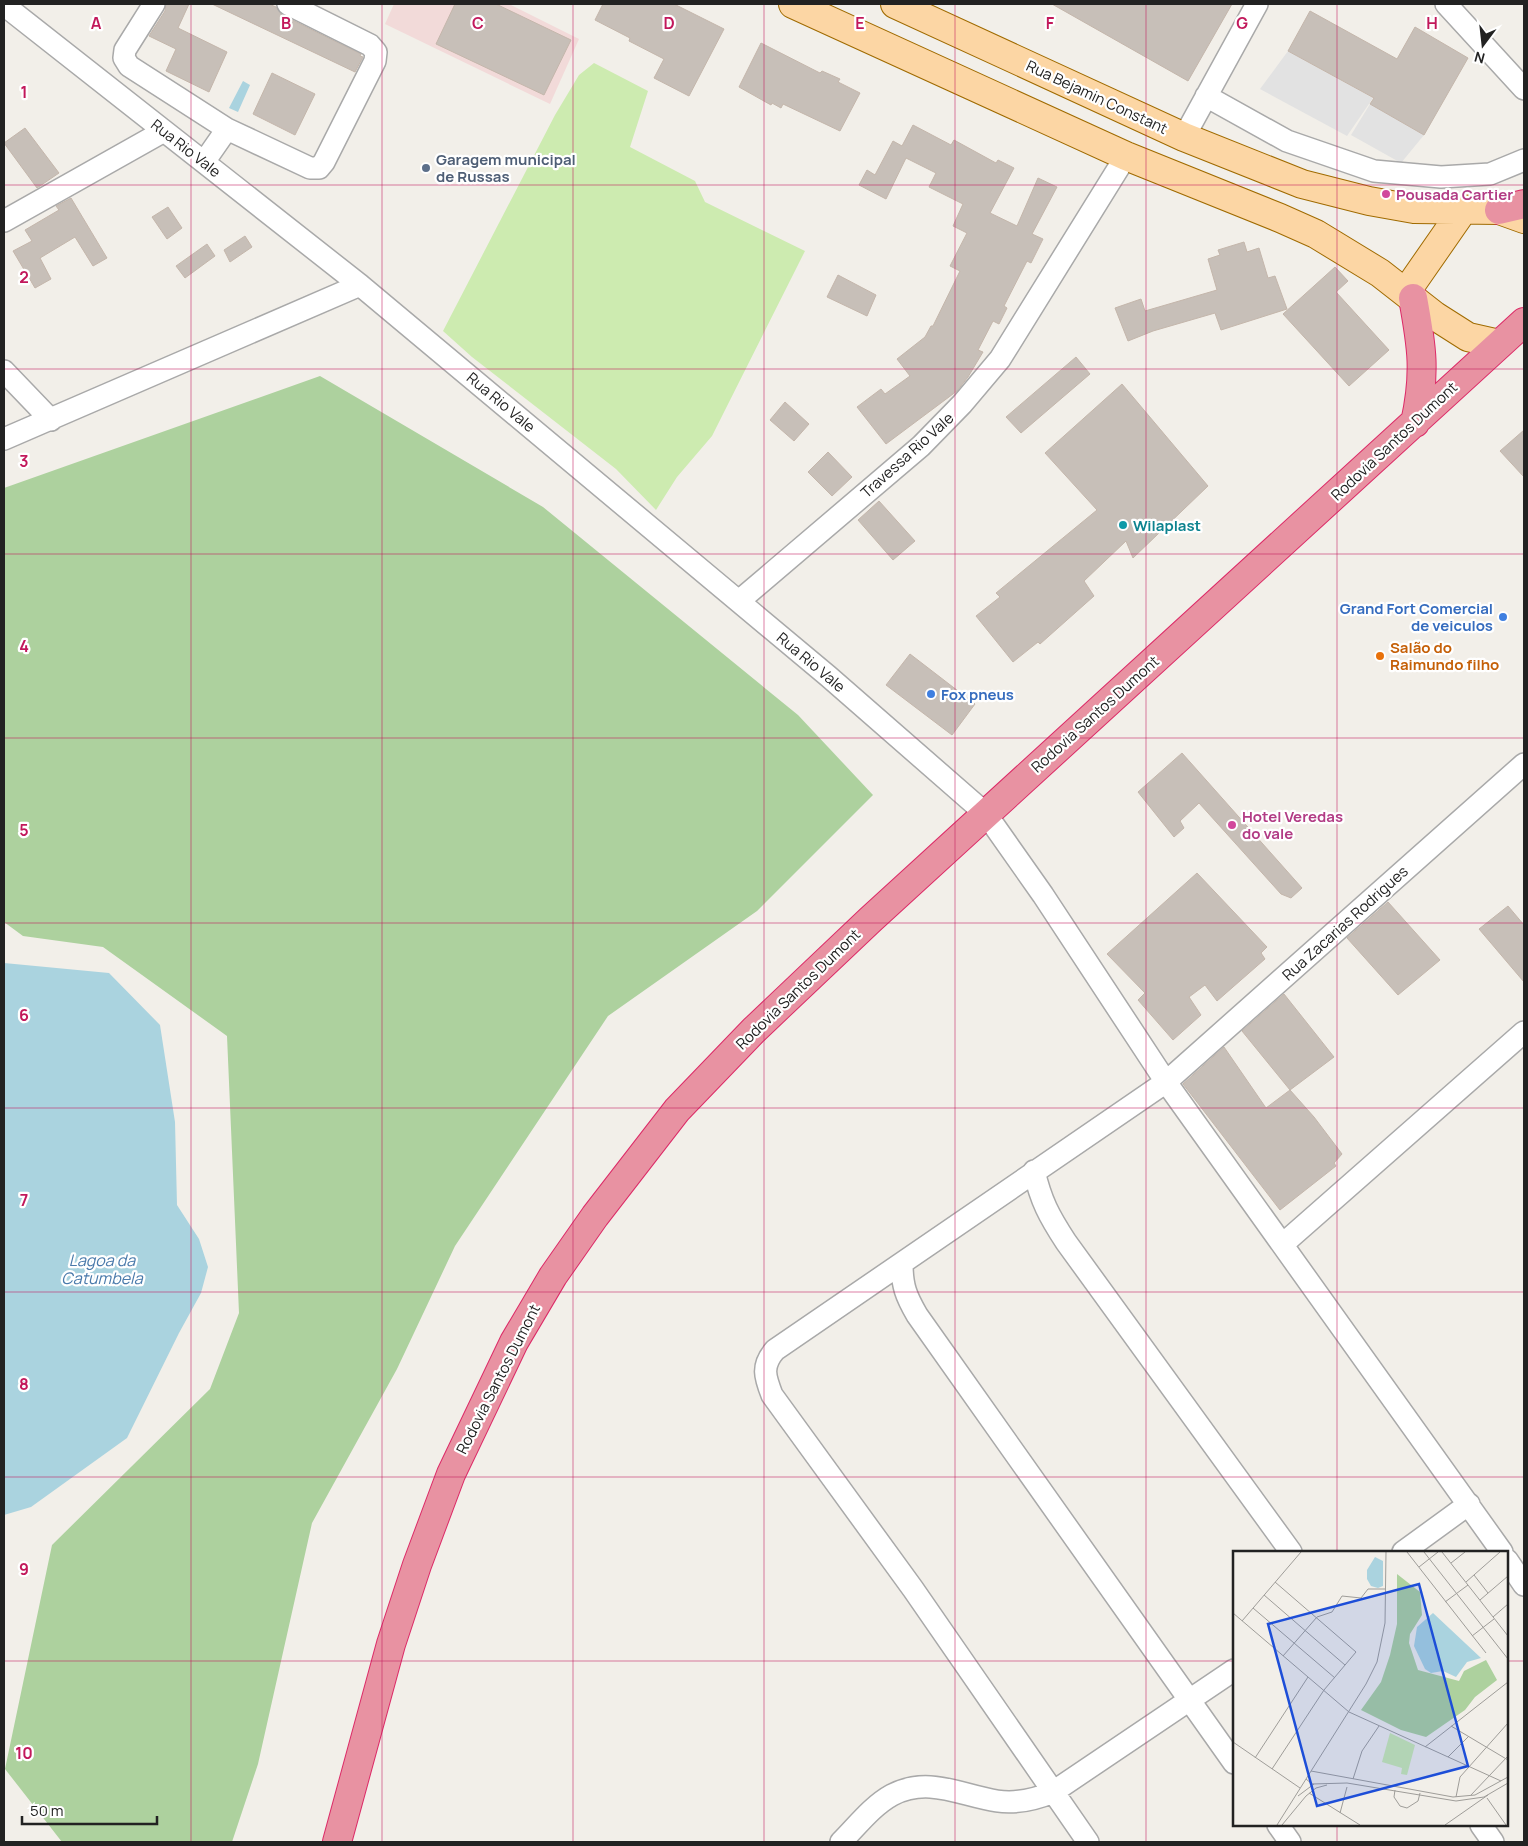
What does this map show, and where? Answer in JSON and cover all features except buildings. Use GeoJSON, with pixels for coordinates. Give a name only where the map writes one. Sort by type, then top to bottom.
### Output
{"type":"FeatureCollection","features":[{"type":"Feature","properties":{"kind":"highway"},"geometry":{"type":"LineString","coordinates":[[1410,295],[1422,357],[1421,396],[1415,422]]}},
{"type":"Feature","properties":{"kind":"highway","name":"Rodovia Santos Dumont"},"geometry":{"type":"LineString","coordinates":[[337,1842],[391,1644],[447,1483],[514,1342],[553,1276],[595,1216],[677,1110],[754,1030],[986,814],[1524,322]]}},
{"type":"Feature","properties":{"kind":"main road"},"geometry":{"type":"LineString","coordinates":[[793,4],[1126,156],[1316,234],[1351,254],[1410,295],[1435,316],[1468,337],[1499,344]]}},
{"type":"Feature","properties":{"kind":"main road","name":"Rua Bejamin Constant"},"geometry":{"type":"LineString","coordinates":[[895,4],[1184,137],[1302,184],[1369,201],[1414,209],[1516,211]]}},
{"type":"Feature","properties":{"kind":"main road"},"geometry":{"type":"LineString","coordinates":[[1410,295],[1464,210]]}},
{"type":"Feature","properties":{"kind":"street"},"geometry":{"type":"LineString","coordinates":[[154,4],[125,50],[124,58],[129,66],[228,129],[310,168],[319,168],[324,162],[375,61],[376,52],[370,45],[288,4]]}},
{"type":"Feature","properties":{"kind":"street"},"geometry":{"type":"LineString","coordinates":[[1184,137],[1256,4]]}},
{"type":"Feature","properties":{"kind":"street"},"geometry":{"type":"LineString","coordinates":[[1446,4],[1524,89]]}},
{"type":"Feature","properties":{"kind":"street","name":"Rua Rio Vale"},"geometry":{"type":"LineString","coordinates":[[4,5],[360,285],[828,676],[986,814],[1166,1082],[1501,1551]]}},
{"type":"Feature","properties":{"kind":"street"},"geometry":{"type":"LineString","coordinates":[[1206,96],[1286,141],[1374,171],[1441,177],[1490,174],[1524,160]]}},
{"type":"Feature","properties":{"kind":"street"},"geometry":{"type":"LineString","coordinates":[[204,162],[228,129]]}},
{"type":"Feature","properties":{"kind":"street"},"geometry":{"type":"LineString","coordinates":[[4,221],[164,131]]}},
{"type":"Feature","properties":{"kind":"street","name":"Travessa Rio Vale"},"geometry":{"type":"LineString","coordinates":[[739,601],[921,446],[962,404],[1000,359],[1126,156]]}},
{"type":"Feature","properties":{"kind":"street"},"geometry":{"type":"LineString","coordinates":[[4,440],[360,285]]}},
{"type":"Feature","properties":{"kind":"street"},"geometry":{"type":"LineString","coordinates":[[4,371],[51,420]]}},
{"type":"Feature","properties":{"kind":"street","name":"Rua Zacarias Rodrigues"},"geometry":{"type":"LineString","coordinates":[[1088,1842],[913,1589],[772,1395],[766,1381],[767,1359],[775,1350],[1166,1082],[1524,764]]}},
{"type":"Feature","properties":{"kind":"street"},"geometry":{"type":"LineString","coordinates":[[1283,1244],[1524,1032]]}},
{"type":"Feature","properties":{"kind":"street"},"geometry":{"type":"LineString","coordinates":[[1034,1171],[1040,1196],[1066,1242],[1290,1551]]}},
{"type":"Feature","properties":{"kind":"street"},"geometry":{"type":"LineString","coordinates":[[902,1264],[902,1282],[906,1297],[917,1315],[1233,1762]]}},
{"type":"Feature","properties":{"kind":"street"},"geometry":{"type":"LineString","coordinates":[[1404,1551],[1469,1504]]}},
{"type":"Feature","properties":{"kind":"street"},"geometry":{"type":"LineString","coordinates":[[1508,1561],[1524,1585]]}},
{"type":"Feature","properties":{"kind":"street"},"geometry":{"type":"LineString","coordinates":[[841,1842],[874,1808],[906,1790],[920,1786],[935,1787],[1006,1802],[1034,1800],[1053,1792],[1233,1671]]}},
{"type":"Feature","properties":{"kind":"street"},"geometry":{"type":"LineString","coordinates":[[1279,1826],[1290,1842]]}},
{"type":"Feature","properties":{"kind":"street"},"geometry":{"type":"LineString","coordinates":[[1482,1826],[1493,1842]]}},
{"type":"Feature","properties":{"kind":"shaded area"},"geometry":{"type":"Polygon","coordinates":[[[394,4],[509,4],[579,39],[550,104],[385,24],[394,4]]]}},
{"type":"Feature","properties":{"kind":"shaded area"},"geometry":{"type":"Polygon","coordinates":[[[1288,51],[1373,98],[1347,136],[1260,89],[1288,51]]]}},
{"type":"Feature","properties":{"kind":"shaded area"},"geometry":{"type":"Polygon","coordinates":[[[1370,104],[1424,135],[1401,163],[1351,135],[1370,104]]]}},
{"type":"Feature","properties":{"kind":"green space"},"geometry":{"type":"Polygon","coordinates":[[[594,63],[648,91],[630,147],[695,181],[705,202],[805,251],[712,436],[677,477],[656,510],[616,469],[472,357],[443,331],[555,115],[579,75],[594,63]]]}},
{"type":"Feature","properties":{"kind":"green space"},"geometry":{"type":"Polygon","coordinates":[[[320,376],[543,507],[798,715],[873,795],[757,911],[608,1016],[455,1246],[397,1369],[312,1523],[258,1764],[232,1842],[62,1842],[5,1769],[52,1545],[210,1389],[239,1313],[227,1036],[103,947],[23,936],[4,922],[4,488],[320,376]]]}},
{"type":"Feature","properties":{"kind":"water"},"geometry":{"type":"Polygon","coordinates":[[[243,81],[250,85],[238,112],[229,108],[243,81]]]}},
{"type":"Feature","properties":{"kind":"water","name":"Lagoa da Catumbela"},"geometry":{"type":"Polygon","coordinates":[[[4,963],[109,973],[160,1025],[175,1122],[177,1205],[199,1239],[208,1267],[201,1293],[127,1438],[31,1507],[4,1515],[4,963]]]}},
{"type":"Feature","properties":{"kind":"place","name":"Garagem municipal de Russas"},"geometry":{"type":"Point","coordinates":[426,168]}},
{"type":"Feature","properties":{"kind":"place","name":"Pousada Cartier"},"geometry":{"type":"Point","coordinates":[1386,194]}},
{"type":"Feature","properties":{"kind":"place","name":"Wilaplast"},"geometry":{"type":"Point","coordinates":[1123,525]}},
{"type":"Feature","properties":{"kind":"place","name":"Grand Fort Comercial de veiculos"},"geometry":{"type":"Point","coordinates":[1503,617]}},
{"type":"Feature","properties":{"kind":"place","name":"Salão do Raimundo filho"},"geometry":{"type":"Point","coordinates":[1380,656]}},
{"type":"Feature","properties":{"kind":"place","name":"Fox pneus"},"geometry":{"type":"Point","coordinates":[931,694]}},
{"type":"Feature","properties":{"kind":"place","name":"Hotel Veredas do vale"},"geometry":{"type":"Point","coordinates":[1232,825]}}]}
